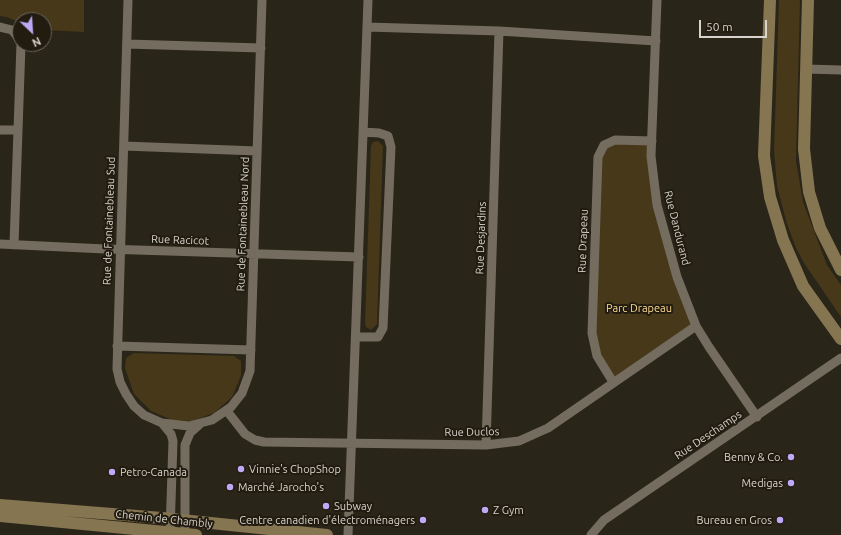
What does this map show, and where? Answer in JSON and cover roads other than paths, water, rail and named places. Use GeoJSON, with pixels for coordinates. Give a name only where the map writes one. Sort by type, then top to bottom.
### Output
{"type":"FeatureCollection","features":[{"type":"Feature","properties":{"kind":"main road"},"geometry":{"type":"LineString","coordinates":[[770,0],[764,156],[770,198],[783,240],[803,286],[841,339]]}},
{"type":"Feature","properties":{"kind":"main road"},"geometry":{"type":"LineString","coordinates":[[808,0],[804,149],[809,192],[820,228],[841,270]]}},
{"type":"Feature","properties":{"kind":"main road","name":"Chemin de Chambly"},"geometry":{"type":"LineString","coordinates":[[0,505],[171,519],[327,535]]}},
{"type":"Feature","properties":{"kind":"main road","name":"Chemin de Chambly"},"geometry":{"type":"LineString","coordinates":[[0,516],[189,535]]}},
{"type":"Feature","properties":{"kind":"street","name":"Rue de Fontainebleau Sud"},"geometry":{"type":"LineString","coordinates":[[128,0],[117,346],[118,376],[126,394],[134,406],[144,415],[162,423],[176,426],[200,425]]}},
{"type":"Feature","properties":{"kind":"street","name":"Rue de Fontainebleau Nord"},"geometry":{"type":"LineString","coordinates":[[200,425],[227,411],[239,398],[250,371],[262,0]]}},
{"type":"Feature","properties":{"kind":"street"},"geometry":{"type":"LineString","coordinates":[[348,535],[368,0]]}},
{"type":"Feature","properties":{"kind":"street","name":"Rue Dandurand"},"geometry":{"type":"LineString","coordinates":[[657,0],[652,141],[657,206],[677,277],[696,326],[757,417]]}},
{"type":"Feature","properties":{"kind":"street"},"geometry":{"type":"LineString","coordinates":[[0,27],[12,30]]}},
{"type":"Feature","properties":{"kind":"street"},"geometry":{"type":"LineString","coordinates":[[367,27],[499,32],[656,41]]}},
{"type":"Feature","properties":{"kind":"street","name":"Rue Desjardins"},"geometry":{"type":"LineString","coordinates":[[486,445],[499,32]]}},
{"type":"Feature","properties":{"kind":"street"},"geometry":{"type":"LineString","coordinates":[[127,44],[261,48]]}},
{"type":"Feature","properties":{"kind":"street"},"geometry":{"type":"LineString","coordinates":[[14,245],[21,52]]}},
{"type":"Feature","properties":{"kind":"street"},"geometry":{"type":"LineString","coordinates":[[806,69],[841,70]]}},
{"type":"Feature","properties":{"kind":"street"},"geometry":{"type":"LineString","coordinates":[[0,130],[17,130]]}},
{"type":"Feature","properties":{"kind":"street"},"geometry":{"type":"LineString","coordinates":[[356,337],[378,337],[383,328],[391,147],[388,136],[379,133],[364,132]]}},
{"type":"Feature","properties":{"kind":"street","name":"Rue Drapeau"},"geometry":{"type":"LineString","coordinates":[[613,382],[597,356],[592,333],[598,157],[604,145],[615,140],[652,141]]}},
{"type":"Feature","properties":{"kind":"street"},"geometry":{"type":"LineString","coordinates":[[124,146],[258,151]]}},
{"type":"Feature","properties":{"kind":"street","name":"Rue Racicot"},"geometry":{"type":"LineString","coordinates":[[0,244],[120,250],[359,257]]}},
{"type":"Feature","properties":{"kind":"street","name":"Rue Duclos"},"geometry":{"type":"LineString","coordinates":[[227,411],[245,434],[259,441],[352,444],[486,445],[519,441],[548,428],[696,326]]}},
{"type":"Feature","properties":{"kind":"street"},"geometry":{"type":"LineString","coordinates":[[117,346],[251,350]]}},
{"type":"Feature","properties":{"kind":"street","name":"Rue Deschamps"},"geometry":{"type":"LineString","coordinates":[[591,535],[604,520],[757,417],[841,358]]}},
{"type":"Feature","properties":{"kind":"street"},"geometry":{"type":"LineString","coordinates":[[162,423],[171,434],[173,441],[170,533]]}},
{"type":"Feature","properties":{"kind":"street"},"geometry":{"type":"LineString","coordinates":[[189,535],[185,521],[185,445],[190,433],[200,425]]}},
{"type":"Feature","properties":{"kind":"place","name":"Benny & Co."},"geometry":{"type":"Point","coordinates":[791,457]}},
{"type":"Feature","properties":{"kind":"place","name":"Vinnie's ChopShop"},"geometry":{"type":"Point","coordinates":[241,469]}},
{"type":"Feature","properties":{"kind":"place","name":"Petro-Canada"},"geometry":{"type":"Point","coordinates":[112,472]}},
{"type":"Feature","properties":{"kind":"place","name":"Medigas"},"geometry":{"type":"Point","coordinates":[791,483]}},
{"type":"Feature","properties":{"kind":"place","name":"Marché Jarocho's"},"geometry":{"type":"Point","coordinates":[230,487]}},
{"type":"Feature","properties":{"kind":"place","name":"Subway"},"geometry":{"type":"Point","coordinates":[326,506]}},
{"type":"Feature","properties":{"kind":"place","name":"Z Gym"},"geometry":{"type":"Point","coordinates":[485,510]}},
{"type":"Feature","properties":{"kind":"place","name":"Centre canadien d'électroménagers"},"geometry":{"type":"Point","coordinates":[423,520]}},
{"type":"Feature","properties":{"kind":"place","name":"Bureau en Gros"},"geometry":{"type":"Point","coordinates":[780,520]}},
{"type":"Feature","properties":{"kind":"park label","name":"Parc Drapeau"},"geometry":{"type":"Point","coordinates":[639,308]}}]}
